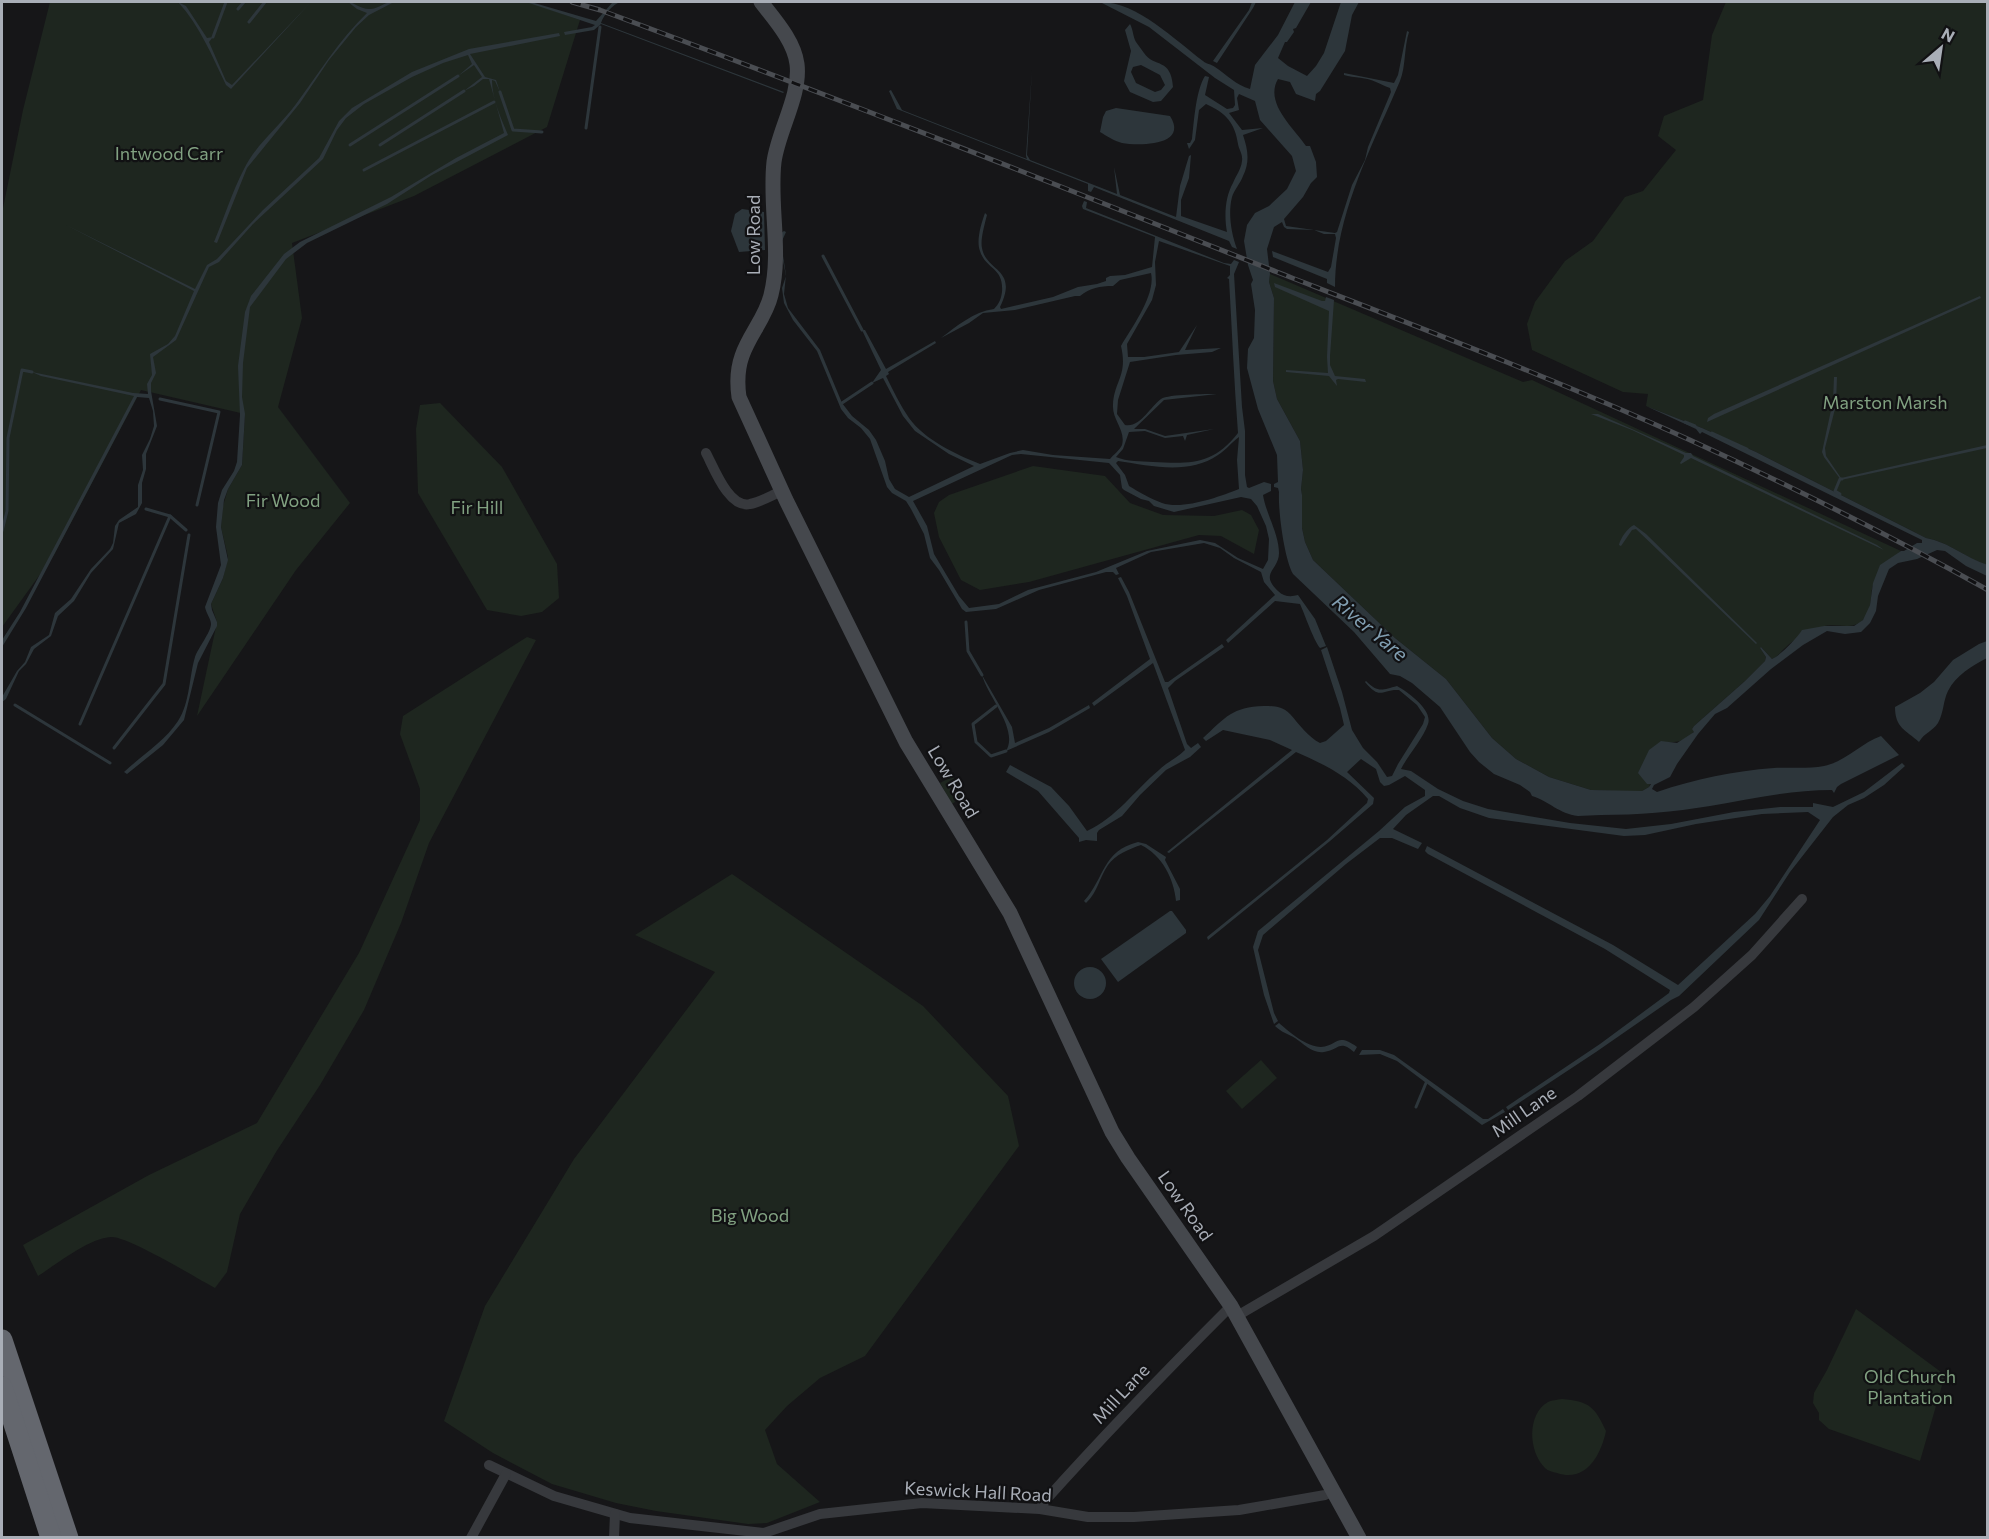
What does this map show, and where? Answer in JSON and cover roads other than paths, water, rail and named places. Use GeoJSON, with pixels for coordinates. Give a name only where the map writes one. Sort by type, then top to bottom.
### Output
{"type":"FeatureCollection","features":[{"type":"Feature","properties":{"kind":"highway"},"geometry":{"type":"LineString","coordinates":[[2,1340],[68,1538]]}},
{"type":"Feature","properties":{"kind":"highway"},"geometry":{"type":"LineString","coordinates":[[2,1387],[51,1538]]}},
{"type":"Feature","properties":{"kind":"street","name":"Low Road"},"geometry":{"type":"LineString","coordinates":[[761,2],[783,31],[793,49],[797,72],[792,99],[780,133],[774,162],[776,262],[771,298],[741,357],[737,382],[739,397],[747,418],[906,742],[1010,913],[1112,1132],[1234,1311],[1359,1538]]}},
{"type":"Feature","properties":{"kind":"street"},"geometry":{"type":"LineString","coordinates":[[706,453],[729,496],[737,503],[748,505],[782,491]]}},
{"type":"Feature","properties":{"kind":"street","name":"Mill Lane"},"geometry":{"type":"LineString","coordinates":[[1040,1509],[1154,1383],[1234,1311],[1374,1236],[1578,1096],[1694,1007],[1752,955],[1802,899]]}},
{"type":"Feature","properties":{"kind":"street","name":"Keswick Hall Road"},"geometry":{"type":"LineString","coordinates":[[489,1465],[554,1496],[615,1514],[654,1521],[764,1533],[820,1514],[879,1506],[922,1503],[1040,1509],[1088,1517],[1134,1517],[1239,1510],[1325,1495],[1334,1491]]}},
{"type":"Feature","properties":{"kind":"street"},"geometry":{"type":"LineString","coordinates":[[471,1538],[506,1474]]}},
{"type":"Feature","properties":{"kind":"street"},"geometry":{"type":"LineString","coordinates":[[614,1538],[615,1514]]}},
{"type":"Feature","properties":{"kind":"water"},"geometry":{"type":"Polygon","coordinates":[[[178,2],[186,6],[207,38],[213,37],[209,42],[226,81],[232,85],[311,2],[231,89],[226,85],[199,31],[178,2]]]}},
{"type":"Feature","properties":{"kind":"water"},"geometry":{"type":"Polygon","coordinates":[[[348,2],[367,9],[394,2],[369,15],[356,27],[329,60],[300,103],[247,168],[217,243],[214,242],[249,160],[296,104],[338,45],[367,13],[348,2]]]}},
{"type":"Feature","properties":{"kind":"water"},"geometry":{"type":"Polygon","coordinates":[[[526,2],[596,21],[611,2],[621,2],[609,10],[601,23],[784,92],[601,24],[594,30],[565,35],[564,32],[595,25],[526,2]]]}},
{"type":"Feature","properties":{"kind":"water","name":"River Yare"},"geometry":{"type":"Polygon","coordinates":[[[1100,2],[1114,3],[1141,15],[1204,62],[1250,89],[1255,65],[1278,35],[1295,2],[1311,2],[1296,28],[1293,29],[1294,32],[1285,42],[1278,58],[1307,76],[1324,53],[1341,2],[1359,2],[1352,15],[1345,51],[1316,94],[1315,101],[1296,94],[1290,82],[1278,79],[1275,88],[1275,97],[1282,115],[1306,146],[1310,146],[1316,162],[1317,177],[1284,219],[1286,226],[1314,230],[1287,229],[1282,222],[1274,227],[1267,249],[1269,282],[1274,298],[1273,381],[1277,399],[1300,441],[1303,470],[1302,528],[1313,560],[1395,638],[1446,679],[1492,738],[1516,759],[1549,777],[1591,790],[1642,791],[1651,784],[1647,784],[1638,773],[1649,750],[1661,741],[1677,743],[1694,732],[1692,729],[1694,726],[1765,661],[1766,657],[1761,647],[1772,659],[1780,654],[1802,630],[1824,626],[1854,626],[1863,620],[1870,605],[1873,583],[1880,565],[1901,551],[1922,543],[1922,540],[1646,406],[1756,452],[1926,538],[1942,543],[1988,565],[1987,576],[1966,566],[1945,551],[1937,550],[1917,559],[1898,563],[1889,569],[1878,596],[1876,611],[1870,623],[1861,632],[1845,634],[1827,631],[1803,645],[1771,669],[1727,708],[1715,714],[1698,734],[1670,777],[1654,785],[1652,789],[1657,792],[1729,773],[1824,766],[1839,761],[1881,736],[1899,755],[1841,784],[1834,793],[1832,790],[1770,795],[1710,806],[1628,814],[1571,815],[1532,796],[1520,785],[1494,774],[1470,752],[1440,707],[1412,683],[1400,676],[1390,674],[1354,632],[1293,574],[1290,567],[1282,534],[1279,492],[1278,488],[1274,487],[1274,484],[1278,482],[1277,455],[1258,409],[1247,368],[1248,349],[1254,338],[1255,310],[1251,284],[1253,280],[1244,241],[1247,225],[1255,213],[1269,206],[1287,189],[1296,171],[1292,156],[1260,120],[1255,101],[1239,94],[1237,98],[1239,110],[1229,113],[1242,130],[1263,128],[1243,135],[1247,151],[1247,166],[1233,194],[1230,210],[1237,249],[1232,247],[1229,241],[1094,187],[1091,192],[1088,191],[1088,184],[897,109],[889,91],[891,90],[902,110],[1027,159],[1026,156],[1032,70],[1027,155],[1030,160],[1117,194],[1114,167],[1120,195],[1176,217],[1180,186],[1191,155],[1189,178],[1181,200],[1181,216],[1227,232],[1225,213],[1227,200],[1242,161],[1235,130],[1224,115],[1206,104],[1199,110],[1195,140],[1189,149],[1187,143],[1190,143],[1192,139],[1197,97],[1205,76],[1209,77],[1205,95],[1227,109],[1235,105],[1234,90],[1149,27],[1100,2]]]}},
{"type":"Feature","properties":{"kind":"water"},"geometry":{"type":"Polygon","coordinates":[[[1252,2],[1256,2],[1217,63],[1213,61],[1249,10],[1252,2]]]}},
{"type":"Feature","properties":{"kind":"water"},"geometry":{"type":"Polygon","coordinates":[[[1130,24],[1135,40],[1148,58],[1162,64],[1169,71],[1173,87],[1161,101],[1153,102],[1130,92],[1124,81],[1131,51],[1125,30],[1130,24]],[[1141,65],[1133,67],[1131,72],[1136,83],[1155,92],[1161,90],[1165,85],[1160,75],[1141,65]]]}},
{"type":"Feature","properties":{"kind":"water"},"geometry":{"type":"Polygon","coordinates":[[[1407,31],[1409,32],[1400,81],[1367,156],[1348,207],[1341,233],[1335,287],[1327,283],[1327,279],[1273,257],[1272,251],[1328,272],[1331,267],[1335,234],[1324,234],[1314,230],[1337,232],[1352,185],[1365,160],[1368,147],[1391,92],[1390,88],[1372,80],[1344,75],[1344,73],[1394,83],[1398,75],[1407,31]]]}},
{"type":"Feature","properties":{"kind":"water"},"geometry":{"type":"Polygon","coordinates":[[[559,33],[560,36],[470,54],[485,77],[496,80],[500,92],[495,81],[492,80],[497,107],[489,79],[483,79],[464,91],[482,77],[474,65],[458,76],[472,64],[468,55],[412,77],[364,104],[346,118],[337,130],[323,159],[253,224],[219,262],[209,267],[176,340],[153,357],[156,373],[151,383],[151,391],[157,426],[146,454],[142,503],[136,514],[119,523],[113,549],[91,573],[74,601],[58,616],[51,636],[34,649],[26,664],[19,671],[6,699],[2,702],[2,697],[17,671],[25,662],[31,647],[49,635],[55,613],[71,599],[91,569],[110,549],[115,526],[119,520],[138,507],[138,485],[143,470],[142,455],[154,426],[149,398],[137,397],[26,608],[2,647],[2,640],[20,612],[134,396],[41,376],[32,372],[133,393],[148,394],[147,384],[152,375],[150,354],[168,344],[175,336],[194,291],[66,225],[195,289],[207,265],[217,259],[263,210],[319,158],[339,121],[352,108],[412,72],[469,49],[559,33]]]}},
{"type":"Feature","properties":{"kind":"water"},"geometry":{"type":"Polygon","coordinates":[[[497,108],[508,135],[432,175],[387,204],[307,243],[286,259],[250,307],[243,363],[242,397],[245,414],[242,465],[224,500],[221,527],[228,560],[223,578],[211,604],[217,626],[198,663],[184,720],[163,745],[127,774],[124,772],[160,742],[182,714],[195,657],[210,627],[211,622],[205,607],[221,565],[216,527],[218,503],[222,490],[237,462],[240,415],[238,366],[245,312],[251,296],[284,254],[300,242],[391,197],[456,158],[504,133],[497,108]]]}},
{"type":"Feature","properties":{"kind":"water"},"geometry":{"type":"Polygon","coordinates":[[[1116,108],[1170,116],[1174,126],[1173,133],[1168,139],[1150,144],[1116,141],[1100,132],[1106,111],[1116,108]]]}},
{"type":"Feature","properties":{"kind":"water"},"geometry":{"type":"Polygon","coordinates":[[[1084,201],[1087,202],[1086,208],[1224,263],[1231,264],[1234,260],[1239,262],[1234,274],[1247,487],[1264,482],[1271,484],[1271,491],[1263,495],[1279,553],[1270,580],[1283,594],[1298,595],[1315,619],[1326,646],[1320,648],[1317,644],[1300,604],[1275,601],[1228,643],[1226,640],[1275,595],[1264,582],[1261,572],[1220,548],[1204,543],[1151,552],[1116,568],[1119,574],[1116,575],[1113,572],[1106,572],[1039,590],[996,609],[966,612],[930,558],[924,534],[906,501],[892,493],[887,487],[870,439],[841,409],[817,351],[793,320],[784,303],[782,288],[786,276],[784,294],[788,308],[820,350],[842,403],[876,440],[885,461],[889,479],[895,489],[909,497],[974,466],[949,454],[915,431],[903,416],[883,378],[872,383],[881,370],[862,330],[865,330],[886,369],[935,341],[936,343],[888,372],[886,376],[909,418],[923,433],[941,446],[970,460],[980,464],[1023,450],[1053,455],[1110,459],[1122,445],[1122,435],[1113,410],[1123,364],[1121,346],[1147,301],[1152,282],[1151,273],[1120,280],[1113,286],[1095,288],[1080,296],[1015,310],[983,313],[941,338],[972,316],[994,309],[1000,299],[1002,284],[998,273],[986,262],[979,247],[985,213],[987,215],[982,248],[989,262],[1004,278],[1006,285],[1001,309],[1053,297],[1078,287],[1097,284],[1106,281],[1106,278],[1110,276],[1125,275],[1152,267],[1155,237],[1083,209],[1084,201]],[[1159,241],[1155,262],[1156,285],[1152,300],[1127,344],[1128,357],[1179,352],[1197,325],[1185,350],[1221,348],[1212,352],[1130,362],[1118,400],[1117,414],[1125,425],[1130,425],[1140,420],[1165,397],[1217,394],[1164,400],[1134,429],[1145,429],[1165,436],[1214,429],[1187,435],[1185,441],[1183,436],[1165,438],[1145,431],[1129,432],[1123,449],[1116,457],[1134,461],[1190,462],[1210,457],[1229,444],[1238,433],[1229,279],[1227,278],[1230,275],[1230,266],[1159,241]],[[1239,437],[1224,451],[1207,461],[1182,467],[1118,461],[1116,463],[1125,475],[1129,486],[1141,493],[1162,503],[1190,504],[1239,489],[1237,460],[1239,437]],[[1012,455],[913,501],[927,526],[934,554],[959,596],[969,608],[999,604],[1028,590],[1096,572],[1147,551],[1200,540],[1215,543],[1238,558],[1263,569],[1268,560],[1269,539],[1266,526],[1257,506],[1251,499],[1241,497],[1174,512],[1154,506],[1149,501],[1124,490],[1120,475],[1109,463],[1012,455]]]}},
{"type":"Feature","properties":{"kind":"water"},"geometry":{"type":"Polygon","coordinates":[[[742,209],[764,212],[765,250],[739,252],[731,231],[735,214],[742,209]]]}},
{"type":"Feature","properties":{"kind":"water"},"geometry":{"type":"Polygon","coordinates":[[[784,231],[786,232],[781,243],[786,276],[778,235],[784,231]]]}},
{"type":"Feature","properties":{"kind":"water"},"geometry":{"type":"Polygon","coordinates":[[[1274,283],[1322,301],[1325,301],[1326,297],[1334,300],[1330,365],[1335,376],[1365,379],[1366,382],[1338,379],[1336,380],[1337,386],[1329,376],[1286,372],[1286,370],[1328,373],[1329,311],[1275,287],[1274,283]]]}},
{"type":"Feature","properties":{"kind":"water"},"geometry":{"type":"Polygon","coordinates":[[[1980,296],[1981,298],[1707,422],[1708,418],[1714,414],[1980,296]]]}},
{"type":"Feature","properties":{"kind":"water"},"geometry":{"type":"Polygon","coordinates":[[[1834,377],[1837,377],[1836,405],[1825,448],[1826,456],[1841,478],[1987,445],[1987,448],[1841,480],[1822,452],[1833,401],[1834,377]]]}},
{"type":"Feature","properties":{"kind":"water"},"geometry":{"type":"Polygon","coordinates":[[[1591,414],[1598,414],[1686,453],[1691,453],[1884,550],[1691,458],[1681,464],[1684,455],[1632,430],[1591,414]]]}},
{"type":"Feature","properties":{"kind":"water"},"geometry":{"type":"Polygon","coordinates":[[[1634,525],[1646,534],[1757,643],[1636,529],[1632,530],[1621,546],[1619,545],[1629,528],[1634,525]]]}},
{"type":"Feature","properties":{"kind":"water"},"geometry":{"type":"Polygon","coordinates":[[[1121,577],[1165,682],[1222,644],[1224,647],[1168,688],[1187,744],[1191,748],[1198,743],[1201,747],[1190,757],[1166,770],[1122,816],[1099,830],[1097,841],[1079,842],[1079,838],[1038,791],[1006,772],[1010,765],[1051,787],[1069,806],[1087,831],[1107,819],[1162,767],[1185,750],[1153,663],[1094,706],[1092,703],[1150,659],[1118,578],[1121,577]]]}},
{"type":"Feature","properties":{"kind":"water"},"geometry":{"type":"Polygon","coordinates":[[[1987,641],[1987,658],[1955,680],[1946,695],[1938,723],[1919,742],[1899,724],[1895,707],[1934,682],[1953,660],[1987,641]]]}},
{"type":"Feature","properties":{"kind":"water"},"geometry":{"type":"Polygon","coordinates":[[[1327,647],[1352,730],[1363,748],[1377,762],[1387,777],[1392,776],[1425,717],[1417,705],[1399,690],[1378,693],[1370,688],[1366,681],[1380,690],[1397,686],[1413,697],[1427,713],[1429,719],[1426,730],[1401,769],[1411,771],[1438,789],[1463,801],[1488,809],[1570,823],[1626,829],[1671,824],[1734,812],[1780,807],[1813,807],[1813,803],[1833,807],[1864,792],[1902,763],[1905,766],[1884,785],[1848,805],[1833,817],[1790,872],[1759,920],[1679,996],[1508,1110],[1506,1107],[1600,1044],[1670,990],[1605,949],[1428,854],[1425,851],[1427,846],[1613,945],[1678,985],[1755,914],[1770,896],[1820,820],[1808,812],[1762,814],[1696,824],[1645,835],[1624,836],[1489,818],[1460,808],[1439,796],[1433,796],[1406,815],[1393,829],[1422,843],[1418,849],[1392,838],[1380,838],[1263,935],[1258,950],[1278,1021],[1274,1024],[1264,995],[1253,947],[1258,931],[1405,807],[1425,796],[1425,790],[1405,776],[1384,786],[1380,782],[1376,769],[1361,759],[1347,772],[1374,798],[1373,804],[1208,940],[1207,937],[1327,840],[1367,803],[1368,799],[1344,777],[1296,752],[1169,853],[1167,852],[1292,750],[1270,740],[1223,730],[1206,741],[1203,738],[1230,714],[1244,708],[1278,707],[1287,711],[1308,734],[1320,743],[1326,741],[1344,725],[1321,650],[1327,647]]]}},
{"type":"Feature","properties":{"kind":"water"},"geometry":{"type":"Polygon","coordinates":[[[982,675],[1012,727],[1015,743],[1049,728],[1089,705],[1090,708],[1049,732],[1006,751],[1009,733],[982,675]]]}},
{"type":"Feature","properties":{"kind":"water"},"geometry":{"type":"Polygon","coordinates":[[[1138,842],[1146,844],[1166,857],[1165,860],[1180,889],[1180,900],[1176,901],[1173,884],[1166,868],[1155,855],[1141,845],[1111,861],[1086,903],[1084,901],[1105,866],[1117,852],[1138,842]]]}},
{"type":"Feature","properties":{"kind":"water"},"geometry":{"type":"Polygon","coordinates":[[[1170,911],[1186,933],[1118,982],[1101,959],[1170,911]]]}},
{"type":"Feature","properties":{"kind":"water"},"geometry":{"type":"Polygon","coordinates":[[[1090,967],[1101,972],[1106,983],[1101,994],[1090,999],[1079,994],[1074,983],[1079,972],[1090,967]]]}},
{"type":"Feature","properties":{"kind":"water"},"geometry":{"type":"Polygon","coordinates":[[[1279,1023],[1310,1045],[1321,1047],[1341,1040],[1357,1047],[1354,1052],[1345,1046],[1339,1046],[1329,1051],[1316,1052],[1277,1028],[1275,1026],[1279,1023]]]}},
{"type":"Feature","properties":{"kind":"water"},"geometry":{"type":"Polygon","coordinates":[[[1362,1050],[1380,1050],[1394,1055],[1483,1119],[1488,1119],[1503,1109],[1505,1112],[1482,1125],[1397,1061],[1380,1054],[1359,1055],[1362,1050]]]}},
{"type":"Feature","properties":{"kind":"waterway"},"geometry":{"type":"LineString","coordinates":[[213,37],[226,2]]}},
{"type":"Feature","properties":{"kind":"waterway"},"geometry":{"type":"LineString","coordinates":[[238,9],[244,2]]}},
{"type":"Feature","properties":{"kind":"waterway"},"geometry":{"type":"LineString","coordinates":[[249,22],[265,2]]}},
{"type":"Feature","properties":{"kind":"waterway"},"geometry":{"type":"LineString","coordinates":[[586,128],[600,27]]}},
{"type":"Feature","properties":{"kind":"waterway"},"geometry":{"type":"LineString","coordinates":[[350,145],[458,76]]}},
{"type":"Feature","properties":{"kind":"waterway"},"geometry":{"type":"LineString","coordinates":[[380,145],[464,91]]}},
{"type":"Feature","properties":{"kind":"waterway"},"geometry":{"type":"LineString","coordinates":[[500,92],[513,130],[542,132]]}},
{"type":"Feature","properties":{"kind":"waterway"},"geometry":{"type":"LineString","coordinates":[[364,170],[494,102]]}},
{"type":"Feature","properties":{"kind":"waterway"},"geometry":{"type":"LineString","coordinates":[[823,256],[862,330]]}},
{"type":"Feature","properties":{"kind":"waterway"},"geometry":{"type":"LineString","coordinates":[[2,531],[7,511],[8,438],[22,370],[32,372]]}},
{"type":"Feature","properties":{"kind":"waterway"},"geometry":{"type":"LineString","coordinates":[[842,403],[872,383]]}},
{"type":"Feature","properties":{"kind":"waterway"},"geometry":{"type":"LineString","coordinates":[[160,399],[219,412],[197,505]]}},
{"type":"Feature","properties":{"kind":"waterway"},"geometry":{"type":"LineString","coordinates":[[1685,422],[1695,426]]}},
{"type":"Feature","properties":{"kind":"waterway"},"geometry":{"type":"LineString","coordinates":[[1712,433],[1747,449]]}},
{"type":"Feature","properties":{"kind":"waterway"},"geometry":{"type":"LineString","coordinates":[[1840,494],[1835,491],[1842,479]]}},
{"type":"Feature","properties":{"kind":"waterway"},"geometry":{"type":"LineString","coordinates":[[146,509],[170,516],[186,530]]}},
{"type":"Feature","properties":{"kind":"waterway"},"geometry":{"type":"LineString","coordinates":[[80,724],[170,516]]}},
{"type":"Feature","properties":{"kind":"waterway"},"geometry":{"type":"LineString","coordinates":[[114,748],[164,684],[189,535]]}},
{"type":"Feature","properties":{"kind":"waterway"},"geometry":{"type":"LineString","coordinates":[[966,622],[968,651],[982,675]]}},
{"type":"Feature","properties":{"kind":"waterway"},"geometry":{"type":"LineString","coordinates":[[15,705],[110,763]]}},
{"type":"Feature","properties":{"kind":"waterway"},"geometry":{"type":"LineString","coordinates":[[996,706],[973,724],[976,742],[991,756],[1006,751]]}},
{"type":"Feature","properties":{"kind":"waterway"},"geometry":{"type":"LineString","coordinates":[[1416,1107],[1426,1083]]}},
{"type":"Feature","properties":{"kind":"railway"},"geometry":{"type":"LineString","coordinates":[[572,2],[600,10],[855,106],[1537,374],[1690,440],[1803,493],[1988,590]]}},
{"type":"Feature","properties":{"kind":"park label","name":"Intwood Carr"},"geometry":{"type":"Point","coordinates":[169,154]}},
{"type":"Feature","properties":{"kind":"park label","name":"Marston Marsh"},"geometry":{"type":"Point","coordinates":[1885,403]}},
{"type":"Feature","properties":{"kind":"park label","name":"Fir Wood"},"geometry":{"type":"Point","coordinates":[283,501]}},
{"type":"Feature","properties":{"kind":"park label","name":"Fir Hill"},"geometry":{"type":"Point","coordinates":[477,508]}},
{"type":"Feature","properties":{"kind":"park label","name":"Big Wood"},"geometry":{"type":"Point","coordinates":[750,1216]}},
{"type":"Feature","properties":{"kind":"park label","name":"Old Church Plantation"},"geometry":{"type":"Point","coordinates":[1910,1387]}}]}
